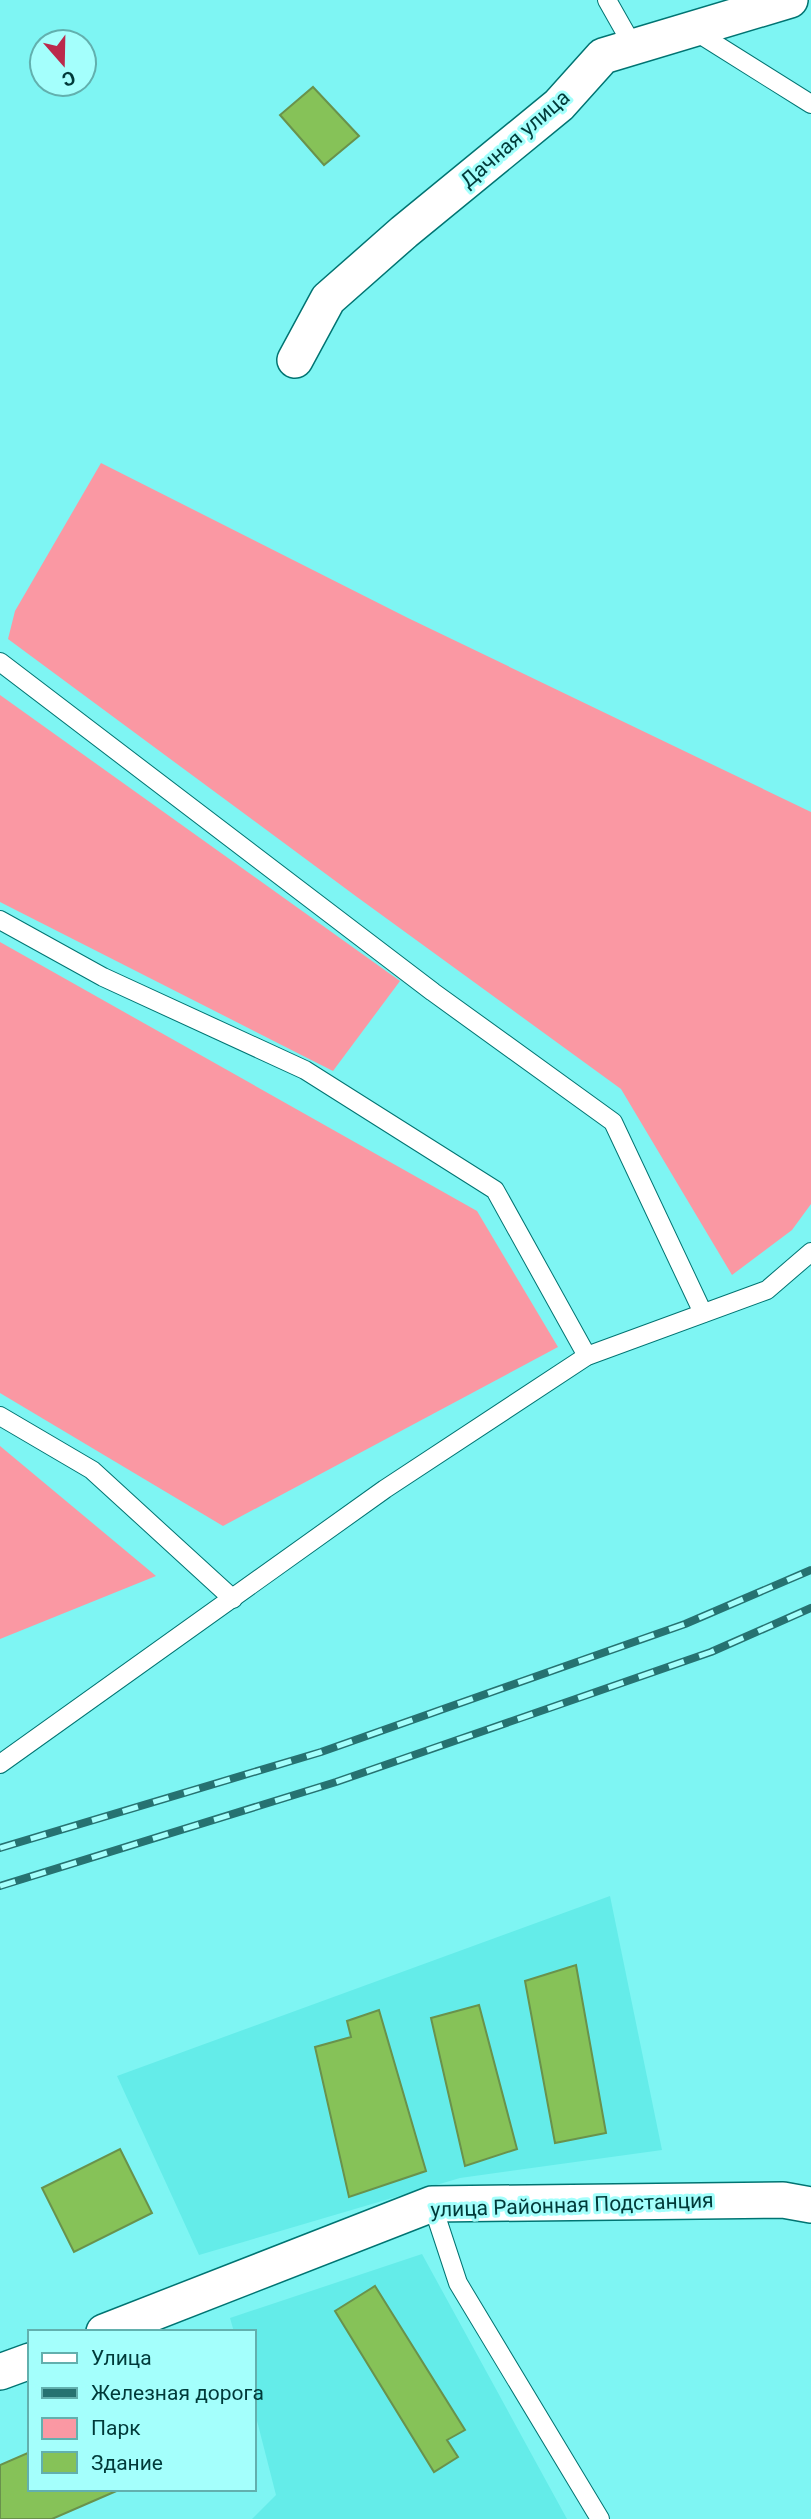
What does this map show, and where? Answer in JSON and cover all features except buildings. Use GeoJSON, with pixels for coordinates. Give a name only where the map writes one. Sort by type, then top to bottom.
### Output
{"type":"FeatureCollection","features":[{"type":"Feature","properties":{"kind":"street","name":"Дачная улица"},"geometry":{"type":"LineString","coordinates":[[295,360],[328,299],[404,232],[559,105],[603,55],[790,0]]}},
{"type":"Feature","properties":{"kind":"street","name":"улица Районная Подстанция"},"geometry":{"type":"LineString","coordinates":[[109,2330],[432,2204],[783,2200],[811,2205]]}},
{"type":"Feature","properties":{"kind":"street"},"geometry":{"type":"LineString","coordinates":[[0,2372],[28,2362]]}},
{"type":"Feature","properties":{"kind":"lane"},"geometry":{"type":"LineString","coordinates":[[607,0],[632,46]]}},
{"type":"Feature","properties":{"kind":"lane"},"geometry":{"type":"LineString","coordinates":[[690,28],[811,104]]}},
{"type":"Feature","properties":{"kind":"lane"},"geometry":{"type":"LineString","coordinates":[[0,662],[422,984],[612,1122],[703,1313]]}},
{"type":"Feature","properties":{"kind":"lane"},"geometry":{"type":"LineString","coordinates":[[0,920],[103,977],[305,1070],[495,1190],[587,1356]]}},
{"type":"Feature","properties":{"kind":"lane"},"geometry":{"type":"LineString","coordinates":[[0,1764],[385,1489],[587,1356],[767,1290],[811,1252]]}},
{"type":"Feature","properties":{"kind":"lane"},"geometry":{"type":"LineString","coordinates":[[0,1416],[92,1470],[233,1599]]}},
{"type":"Feature","properties":{"kind":"lane"},"geometry":{"type":"LineString","coordinates":[[432,2204],[458,2283],[600,2519]]}},
{"type":"Feature","properties":{"kind":"shaded area"},"geometry":{"type":"Polygon","coordinates":[[[610,1896],[662,2150],[460,2178],[199,2255],[117,2076],[610,1896]]]}},
{"type":"Feature","properties":{"kind":"shaded area"},"geometry":{"type":"Polygon","coordinates":[[[422,2254],[567,2519],[252,2519],[276,2495],[256,2417],[256,2330],[233,2330],[230,2318],[422,2254]]]}},
{"type":"Feature","properties":{"kind":"green space"},"geometry":{"type":"Polygon","coordinates":[[[101,463],[408,618],[811,812],[811,1204],[792,1230],[732,1275],[621,1089],[8,639],[15,611],[101,463]]]}},
{"type":"Feature","properties":{"kind":"green space"},"geometry":{"type":"Polygon","coordinates":[[[0,695],[400,981],[333,1071],[0,902],[0,695]]]}},
{"type":"Feature","properties":{"kind":"green space"},"geometry":{"type":"Polygon","coordinates":[[[0,942],[477,1211],[558,1347],[223,1526],[0,1393],[0,942]]]}},
{"type":"Feature","properties":{"kind":"green space"},"geometry":{"type":"Polygon","coordinates":[[[0,1446],[156,1576],[0,1639],[0,1446]]]}},
{"type":"Feature","properties":{"kind":"railway"},"geometry":{"type":"LineString","coordinates":[[0,1848],[321,1752],[685,1624],[811,1570]]}},
{"type":"Feature","properties":{"kind":"railway"},"geometry":{"type":"LineString","coordinates":[[0,1886],[336,1782],[711,1652],[811,1608]]}}]}
